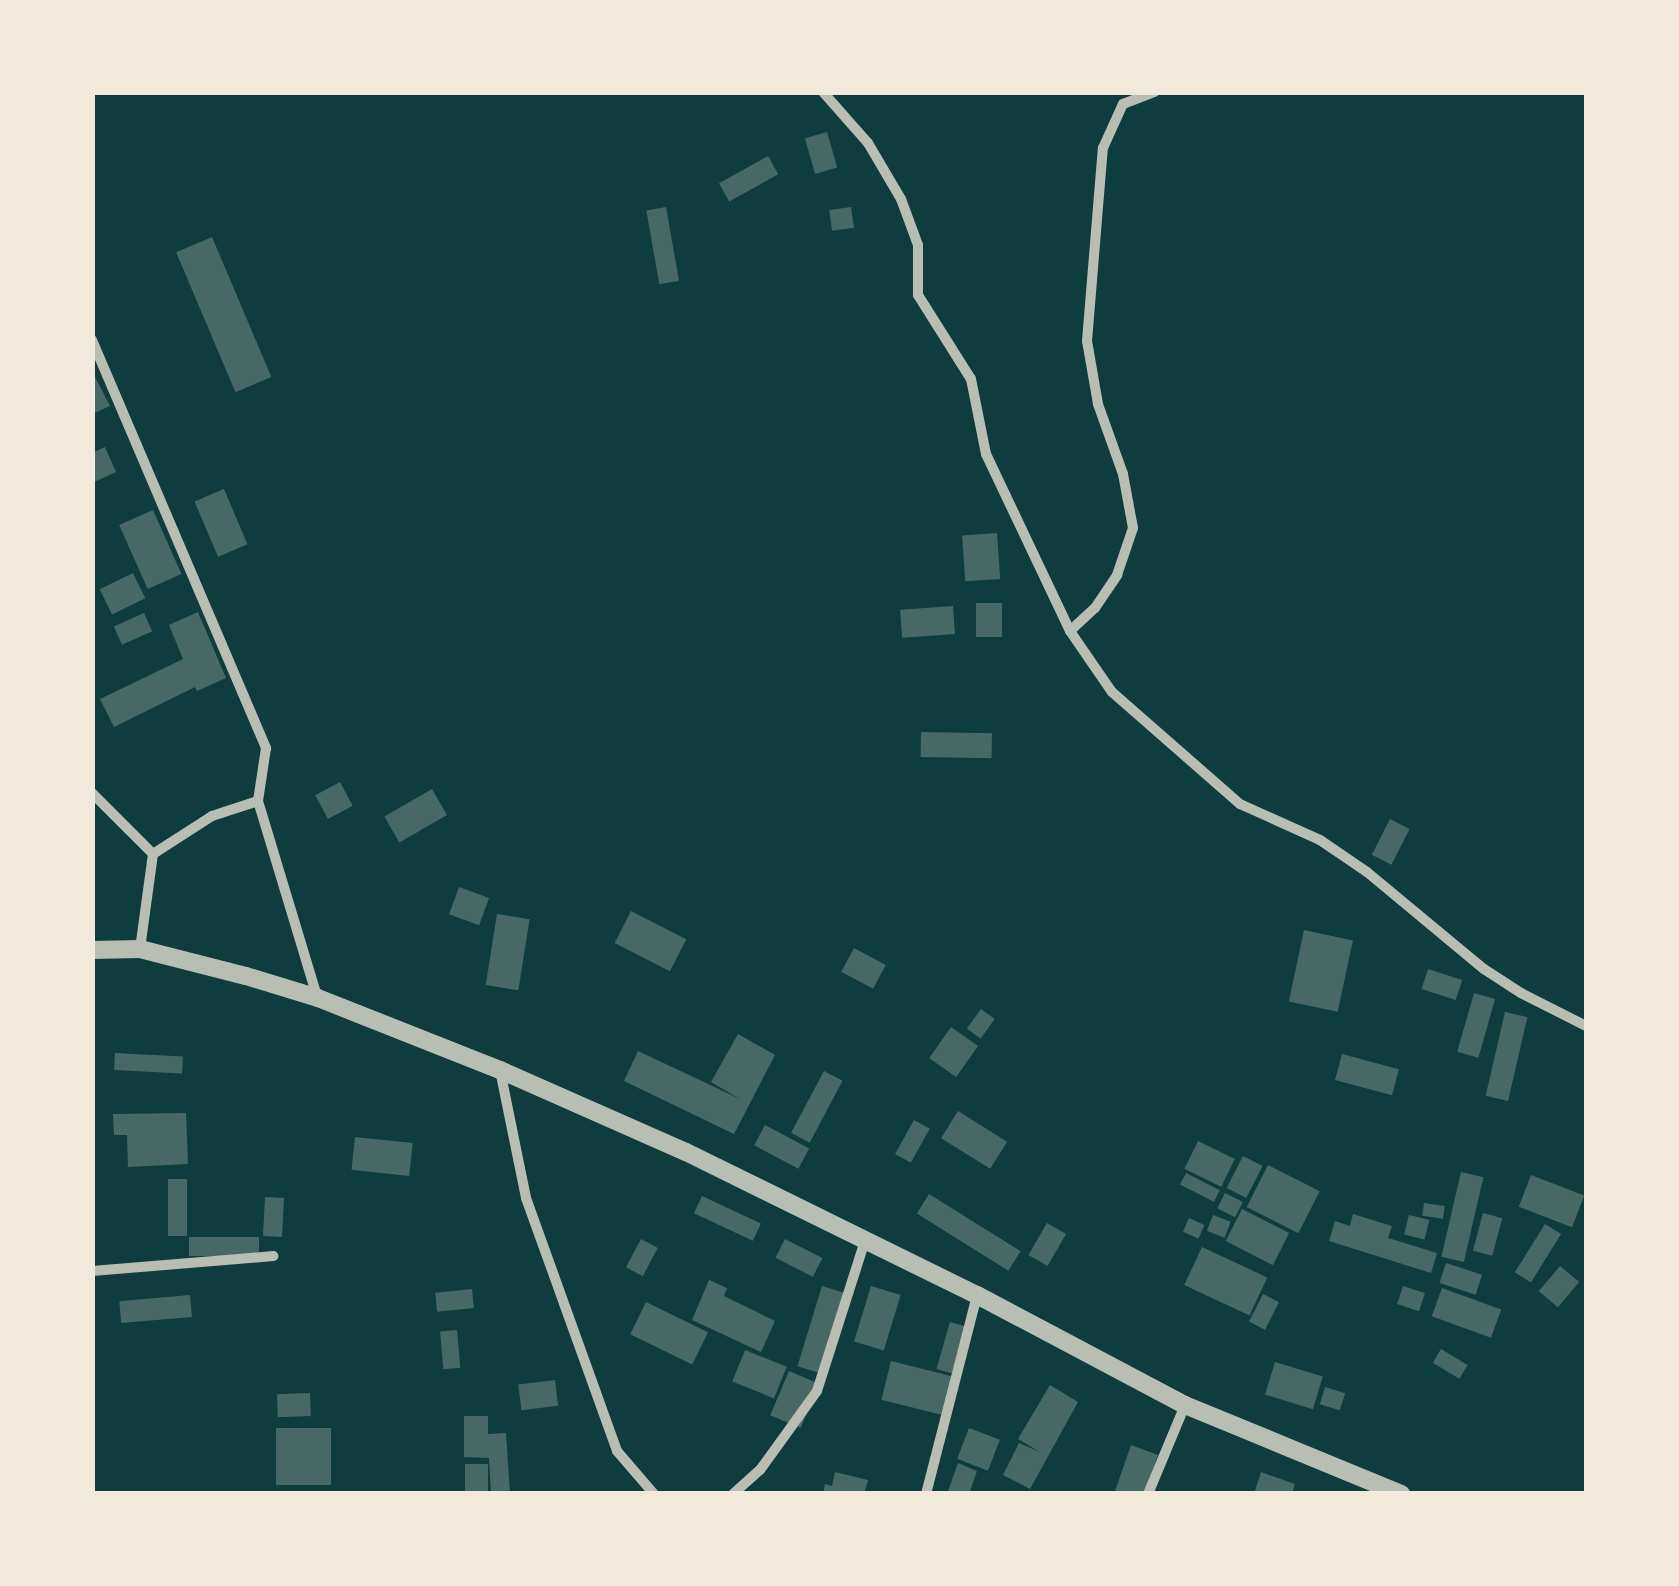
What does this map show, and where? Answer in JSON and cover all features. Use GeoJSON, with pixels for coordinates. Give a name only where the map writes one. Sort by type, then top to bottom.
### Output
{"type":"FeatureCollection","features":[{"type":"Feature","properties":{"kind":"street"},"geometry":{"type":"LineString","coordinates":[[822,92],[868,143],[900,199],[918,245],[918,295],[971,379],[986,454],[1070,630],[1112,692],[1240,804],[1320,840],[1367,872],[1484,968],[1521,993],[1586,1026]]}},
{"type":"Feature","properties":{"kind":"street"},"geometry":{"type":"LineString","coordinates":[[1070,630],[1095,608],[1117,575],[1134,528],[1124,474],[1098,404],[1088,322],[1103,148],[1123,104],[1156,92]]}},
{"type":"Feature","properties":{"kind":"street"},"geometry":{"type":"LineString","coordinates":[[92,340],[266,748],[258,801],[318,998]]}},
{"type":"Feature","properties":{"kind":"street"},"geometry":{"type":"LineString","coordinates":[[92,792],[153,854]]}},
{"type":"Feature","properties":{"kind":"street"},"geometry":{"type":"LineString","coordinates":[[140,949],[153,854],[212,816],[258,801]]}},
{"type":"Feature","properties":{"kind":"street"},"geometry":{"type":"LineString","coordinates":[[92,950],[140,949],[318,998],[500,1070],[686,1152],[978,1295],[1185,1404],[1401,1494]]}},
{"type":"Feature","properties":{"kind":"street"},"geometry":{"type":"LineString","coordinates":[[500,1070],[526,1198],[617,1451],[654,1494]]}},
{"type":"Feature","properties":{"kind":"street"},"geometry":{"type":"LineString","coordinates":[[733,1494],[760,1470],[818,1391],[865,1241]]}},
{"type":"Feature","properties":{"kind":"street"},"geometry":{"type":"LineString","coordinates":[[92,1271],[273,1256]]}},
{"type":"Feature","properties":{"kind":"street"},"geometry":{"type":"LineString","coordinates":[[926,1494],[978,1295]]}},
{"type":"Feature","properties":{"kind":"street"},"geometry":{"type":"LineString","coordinates":[[1148,1494],[1185,1404]]}},
{"type":"Feature","properties":{"kind":"building"},"geometry":{"type":"Polygon","coordinates":[[[827,132],[837,168],[815,174],[805,138],[827,132]]]}},
{"type":"Feature","properties":{"kind":"building"},"geometry":{"type":"Polygon","coordinates":[[[768,156],[778,174],[729,202],[719,183],[768,156]]]}},
{"type":"Feature","properties":{"kind":"building"},"geometry":{"type":"Polygon","coordinates":[[[666,207],[679,281],[659,284],[646,210],[666,207]]]}},
{"type":"Feature","properties":{"kind":"building"},"geometry":{"type":"Polygon","coordinates":[[[851,207],[854,228],[832,231],[829,210],[851,207]]]}},
{"type":"Feature","properties":{"kind":"building"},"geometry":{"type":"Polygon","coordinates":[[[212,237],[271,377],[235,392],[176,252],[212,237]]]}},
{"type":"Feature","properties":{"kind":"building"},"geometry":{"type":"Polygon","coordinates":[[[92,371],[110,406],[92,414],[92,371]]]}},
{"type":"Feature","properties":{"kind":"building"},"geometry":{"type":"Polygon","coordinates":[[[105,447],[116,472],[92,483],[92,453],[105,447]]]}},
{"type":"Feature","properties":{"kind":"building"},"geometry":{"type":"Polygon","coordinates":[[[224,489],[247,544],[218,557],[195,502],[224,489]]]}},
{"type":"Feature","properties":{"kind":"building"},"geometry":{"type":"Polygon","coordinates":[[[153,510],[181,574],[148,589],[119,525],[153,510]]]}},
{"type":"Feature","properties":{"kind":"building"},"geometry":{"type":"Polygon","coordinates":[[[997,533],[1000,579],[965,581],[962,535],[997,533]]]}},
{"type":"Feature","properties":{"kind":"building"},"geometry":{"type":"Polygon","coordinates":[[[133,573],[145,598],[112,614],[100,589],[133,573]]]}},
{"type":"Feature","properties":{"kind":"building"},"geometry":{"type":"Polygon","coordinates":[[[976,603],[1002,603],[1002,637],[976,637],[976,603]]]}},
{"type":"Feature","properties":{"kind":"building"},"geometry":{"type":"Polygon","coordinates":[[[953,606],[955,634],[902,638],[900,610],[953,606]]]}},
{"type":"Feature","properties":{"kind":"building"},"geometry":{"type":"Polygon","coordinates":[[[198,612],[226,678],[197,691],[195,687],[114,727],[100,699],[183,659],[169,625],[198,612]]]}},
{"type":"Feature","properties":{"kind":"building"},"geometry":{"type":"Polygon","coordinates":[[[144,613],[152,631],[122,645],[114,626],[144,613]]]}},
{"type":"Feature","properties":{"kind":"building"},"geometry":{"type":"Polygon","coordinates":[[[921,732],[992,733],[992,758],[921,757],[921,732]]]}},
{"type":"Feature","properties":{"kind":"building"},"geometry":{"type":"Polygon","coordinates":[[[340,782],[353,806],[328,819],[315,795],[340,782]]]}},
{"type":"Feature","properties":{"kind":"building"},"geometry":{"type":"Polygon","coordinates":[[[432,789],[447,815],[399,842],[384,816],[432,789]]]}},
{"type":"Feature","properties":{"kind":"building"},"geometry":{"type":"Polygon","coordinates":[[[1390,819],[1410,829],[1391,865],[1372,855],[1390,819]]]}},
{"type":"Feature","properties":{"kind":"building"},"geometry":{"type":"Polygon","coordinates":[[[459,887],[489,898],[479,925],[449,914],[459,887]]]}},
{"type":"Feature","properties":{"kind":"building"},"geometry":{"type":"Polygon","coordinates":[[[631,911],[686,939],[670,971],[615,943],[631,911]]]}},
{"type":"Feature","properties":{"kind":"building"},"geometry":{"type":"Polygon","coordinates":[[[497,914],[530,919],[518,990],[486,985],[497,914]]]}},
{"type":"Feature","properties":{"kind":"building"},"geometry":{"type":"Polygon","coordinates":[[[1304,930],[1353,940],[1338,1012],[1289,1001],[1304,930]]]}},
{"type":"Feature","properties":{"kind":"building"},"geometry":{"type":"Polygon","coordinates":[[[854,948],[886,965],[873,989],[841,972],[854,948]]]}},
{"type":"Feature","properties":{"kind":"building"},"geometry":{"type":"Polygon","coordinates":[[[1428,969],[1462,980],[1456,1000],[1422,989],[1428,969]]]}},
{"type":"Feature","properties":{"kind":"building"},"geometry":{"type":"Polygon","coordinates":[[[1474,993],[1495,999],[1478,1058],[1457,1052],[1474,993]]]}},
{"type":"Feature","properties":{"kind":"building"},"geometry":{"type":"Polygon","coordinates":[[[981,1009],[995,1019],[981,1038],[967,1028],[981,1009]]]}},
{"type":"Feature","properties":{"kind":"building"},"geometry":{"type":"Polygon","coordinates":[[[1505,1012],[1527,1017],[1508,1101],[1486,1096],[1505,1012]]]}},
{"type":"Feature","properties":{"kind":"building"},"geometry":{"type":"Polygon","coordinates":[[[951,1027],[978,1046],[956,1077],[929,1058],[951,1027]]]}},
{"type":"Feature","properties":{"kind":"building"},"geometry":{"type":"Polygon","coordinates":[[[738,1034],[775,1055],[734,1134],[624,1081],[638,1051],[740,1099],[711,1082],[738,1034]]]}},
{"type":"Feature","properties":{"kind":"building"},"geometry":{"type":"Polygon","coordinates":[[[115,1053],[183,1057],[182,1074],[114,1070],[115,1053]]]}},
{"type":"Feature","properties":{"kind":"building"},"geometry":{"type":"Polygon","coordinates":[[[1342,1054],[1399,1069],[1392,1095],[1335,1080],[1342,1054]]]}},
{"type":"Feature","properties":{"kind":"building"},"geometry":{"type":"Polygon","coordinates":[[[824,1071],[843,1081],[810,1143],[791,1133],[824,1071]]]}},
{"type":"Feature","properties":{"kind":"building"},"geometry":{"type":"Polygon","coordinates":[[[958,1111],[1007,1142],[990,1169],[941,1138],[958,1111]]]}},
{"type":"Feature","properties":{"kind":"building"},"geometry":{"type":"Polygon","coordinates":[[[186,1113],[188,1164],[128,1167],[127,1135],[114,1135],[113,1114],[186,1113]]]}},
{"type":"Feature","properties":{"kind":"building"},"geometry":{"type":"Polygon","coordinates":[[[914,1120],[930,1129],[911,1163],[895,1154],[914,1120]]]}},
{"type":"Feature","properties":{"kind":"building"},"geometry":{"type":"Polygon","coordinates":[[[765,1125],[809,1148],[798,1169],[754,1145],[765,1125]]]}},
{"type":"Feature","properties":{"kind":"building"},"geometry":{"type":"Polygon","coordinates":[[[355,1137],[413,1143],[409,1176],[352,1170],[355,1137]]]}},
{"type":"Feature","properties":{"kind":"building"},"geometry":{"type":"Polygon","coordinates":[[[1198,1141],[1235,1159],[1221,1187],[1184,1169],[1198,1141]]]}},
{"type":"Feature","properties":{"kind":"building"},"geometry":{"type":"Polygon","coordinates":[[[1243,1156],[1263,1166],[1246,1198],[1227,1188],[1243,1156]]]}},
{"type":"Feature","properties":{"kind":"building"},"geometry":{"type":"Polygon","coordinates":[[[1268,1165],[1320,1191],[1298,1233],[1247,1207],[1268,1165]]]}},
{"type":"Feature","properties":{"kind":"building"},"geometry":{"type":"Polygon","coordinates":[[[1461,1172],[1483,1177],[1464,1262],[1441,1257],[1461,1172]]]}},
{"type":"Feature","properties":{"kind":"building"},"geometry":{"type":"Polygon","coordinates":[[[1186,1173],[1220,1190],[1214,1202],[1180,1185],[1186,1173]]]}},
{"type":"Feature","properties":{"kind":"building"},"geometry":{"type":"Polygon","coordinates":[[[1531,1175],[1584,1195],[1572,1227],[1519,1207],[1531,1175]]]}},
{"type":"Feature","properties":{"kind":"building"},"geometry":{"type":"Polygon","coordinates":[[[168,1179],[187,1179],[187,1236],[168,1236],[168,1179]]]}},
{"type":"Feature","properties":{"kind":"building"},"geometry":{"type":"Polygon","coordinates":[[[1225,1193],[1243,1202],[1235,1217],[1217,1208],[1225,1193]]]}},
{"type":"Feature","properties":{"kind":"building"},"geometry":{"type":"Polygon","coordinates":[[[929,1194],[1021,1251],[1008,1271],[917,1214],[929,1194]]]}},
{"type":"Feature","properties":{"kind":"building"},"geometry":{"type":"Polygon","coordinates":[[[702,1196],[761,1223],[753,1241],[694,1213],[702,1196]]]}},
{"type":"Feature","properties":{"kind":"building"},"geometry":{"type":"Polygon","coordinates":[[[265,1197],[284,1198],[282,1237],[263,1236],[265,1197]]]}},
{"type":"Feature","properties":{"kind":"building"},"geometry":{"type":"Polygon","coordinates":[[[1424,1203],[1445,1206],[1443,1219],[1422,1216],[1424,1203]]]}},
{"type":"Feature","properties":{"kind":"building"},"geometry":{"type":"Polygon","coordinates":[[[1242,1209],[1289,1233],[1273,1265],[1226,1241],[1242,1209]]]}},
{"type":"Feature","properties":{"kind":"building"},"geometry":{"type":"Polygon","coordinates":[[[1483,1213],[1502,1218],[1492,1256],[1473,1251],[1483,1213]]]}},
{"type":"Feature","properties":{"kind":"building"},"geometry":{"type":"Polygon","coordinates":[[[1353,1214],[1392,1226],[1388,1238],[1437,1253],[1431,1273],[1329,1241],[1335,1221],[1350,1226],[1353,1214]]]}},
{"type":"Feature","properties":{"kind":"building"},"geometry":{"type":"Polygon","coordinates":[[[1213,1215],[1231,1222],[1225,1238],[1207,1231],[1213,1215]]]}},
{"type":"Feature","properties":{"kind":"building"},"geometry":{"type":"Polygon","coordinates":[[[1409,1215],[1429,1220],[1425,1239],[1404,1234],[1409,1215]]]}},
{"type":"Feature","properties":{"kind":"building"},"geometry":{"type":"Polygon","coordinates":[[[1189,1218],[1205,1225],[1198,1239],[1183,1232],[1189,1218]]]}},
{"type":"Feature","properties":{"kind":"building"},"geometry":{"type":"Polygon","coordinates":[[[1047,1223],[1066,1234],[1048,1266],[1028,1255],[1047,1223]]]}},
{"type":"Feature","properties":{"kind":"building"},"geometry":{"type":"Polygon","coordinates":[[[1545,1224],[1561,1234],[1531,1282],[1515,1272],[1545,1224]]]}},
{"type":"Feature","properties":{"kind":"building"},"geometry":{"type":"Polygon","coordinates":[[[189,1237],[259,1237],[259,1256],[189,1256],[189,1237]]]}},
{"type":"Feature","properties":{"kind":"building"},"geometry":{"type":"Polygon","coordinates":[[[641,1239],[658,1248],[643,1276],[626,1267],[641,1239]]]}},
{"type":"Feature","properties":{"kind":"building"},"geometry":{"type":"Polygon","coordinates":[[[785,1239],[822,1258],[813,1277],[775,1258],[785,1239]]]}},
{"type":"Feature","properties":{"kind":"building"},"geometry":{"type":"Polygon","coordinates":[[[1202,1247],[1267,1277],[1250,1315],[1184,1285],[1202,1247]]]}},
{"type":"Feature","properties":{"kind":"building"},"geometry":{"type":"Polygon","coordinates":[[[1446,1263],[1482,1275],[1476,1295],[1440,1283],[1446,1263]]]}},
{"type":"Feature","properties":{"kind":"building"},"geometry":{"type":"Polygon","coordinates":[[[1560,1266],[1579,1282],[1558,1307],[1539,1291],[1560,1266]]]}},
{"type":"Feature","properties":{"kind":"building"},"geometry":{"type":"Polygon","coordinates":[[[709,1280],[727,1288],[724,1296],[775,1321],[761,1352],[692,1320],[709,1280]]]}},
{"type":"Feature","properties":{"kind":"building"},"geometry":{"type":"Polygon","coordinates":[[[822,1286],[851,1295],[826,1375],[797,1366],[822,1286]]]}},
{"type":"Feature","properties":{"kind":"building"},"geometry":{"type":"Polygon","coordinates":[[[871,1286],[901,1295],[884,1351],[854,1341],[871,1286]]]}},
{"type":"Feature","properties":{"kind":"building"},"geometry":{"type":"Polygon","coordinates":[[[1403,1286],[1425,1293],[1419,1311],[1397,1304],[1403,1286]]]}},
{"type":"Feature","properties":{"kind":"building"},"geometry":{"type":"Polygon","coordinates":[[[1442,1288],[1501,1310],[1491,1338],[1432,1316],[1442,1288]]]}},
{"type":"Feature","properties":{"kind":"building"},"geometry":{"type":"Polygon","coordinates":[[[472,1289],[474,1308],[437,1312],[435,1293],[472,1289]]]}},
{"type":"Feature","properties":{"kind":"building"},"geometry":{"type":"Polygon","coordinates":[[[1263,1294],[1279,1302],[1265,1330],[1249,1322],[1263,1294]]]}},
{"type":"Feature","properties":{"kind":"building"},"geometry":{"type":"Polygon","coordinates":[[[190,1295],[192,1317],[121,1323],[119,1301],[190,1295]]]}},
{"type":"Feature","properties":{"kind":"building"},"geometry":{"type":"Polygon","coordinates":[[[646,1302],[708,1332],[692,1365],[630,1334],[646,1302]]]}},
{"type":"Feature","properties":{"kind":"building"},"geometry":{"type":"Polygon","coordinates":[[[950,1322],[968,1327],[955,1374],[936,1369],[950,1322]]]}},
{"type":"Feature","properties":{"kind":"building"},"geometry":{"type":"Polygon","coordinates":[[[457,1330],[460,1368],[443,1369],[440,1331],[457,1330]]]}},
{"type":"Feature","properties":{"kind":"building"},"geometry":{"type":"Polygon","coordinates":[[[1441,1349],[1468,1365],[1459,1379],[1433,1363],[1441,1349]]]}},
{"type":"Feature","properties":{"kind":"building"},"geometry":{"type":"Polygon","coordinates":[[[745,1350],[787,1367],[774,1398],[732,1382],[745,1350]]]}},
{"type":"Feature","properties":{"kind":"building"},"geometry":{"type":"Polygon","coordinates":[[[891,1361],[956,1377],[946,1416],[881,1400],[891,1361]]]}},
{"type":"Feature","properties":{"kind":"building"},"geometry":{"type":"Polygon","coordinates":[[[1275,1362],[1323,1377],[1313,1409],[1265,1395],[1275,1362]]]}},
{"type":"Feature","properties":{"kind":"building"},"geometry":{"type":"Polygon","coordinates":[[[789,1371],[819,1384],[801,1428],[770,1415],[789,1371]]]}},
{"type":"Feature","properties":{"kind":"building"},"geometry":{"type":"Polygon","coordinates":[[[555,1380],[558,1406],[521,1410],[518,1385],[555,1380]]]}},
{"type":"Feature","properties":{"kind":"building"},"geometry":{"type":"Polygon","coordinates":[[[1050,1385],[1078,1402],[1030,1489],[1003,1475],[1019,1443],[1040,1452],[1018,1439],[1050,1385]]]}},
{"type":"Feature","properties":{"kind":"building"},"geometry":{"type":"Polygon","coordinates":[[[1325,1387],[1345,1393],[1340,1410],[1320,1404],[1325,1387]]]}},
{"type":"Feature","properties":{"kind":"building"},"geometry":{"type":"Polygon","coordinates":[[[310,1393],[311,1416],[278,1417],[277,1394],[310,1393]]]}},
{"type":"Feature","properties":{"kind":"building"},"geometry":{"type":"Polygon","coordinates":[[[464,1416],[488,1416],[488,1434],[506,1433],[510,1494],[491,1494],[489,1458],[464,1457],[464,1416]]]}},
{"type":"Feature","properties":{"kind":"building"},"geometry":{"type":"Polygon","coordinates":[[[276,1428],[331,1428],[331,1485],[276,1485],[276,1428]]]}},
{"type":"Feature","properties":{"kind":"building"},"geometry":{"type":"Polygon","coordinates":[[[969,1428],[1000,1440],[988,1471],[957,1459],[969,1428]]]}},
{"type":"Feature","properties":{"kind":"building"},"geometry":{"type":"Polygon","coordinates":[[[1131,1445],[1158,1455],[1144,1494],[1114,1494],[1131,1445]]]}},
{"type":"Feature","properties":{"kind":"building"},"geometry":{"type":"Polygon","coordinates":[[[958,1463],[977,1471],[969,1494],[947,1494],[958,1463]]]}},
{"type":"Feature","properties":{"kind":"building"},"geometry":{"type":"Polygon","coordinates":[[[465,1464],[488,1464],[488,1494],[465,1494],[465,1464]]]}},
{"type":"Feature","properties":{"kind":"building"},"geometry":{"type":"Polygon","coordinates":[[[835,1472],[868,1480],[864,1494],[823,1494],[825,1484],[832,1486],[835,1472]]]}},
{"type":"Feature","properties":{"kind":"building"},"geometry":{"type":"Polygon","coordinates":[[[1261,1472],[1295,1484],[1292,1494],[1254,1494],[1261,1472]]]}}]}
